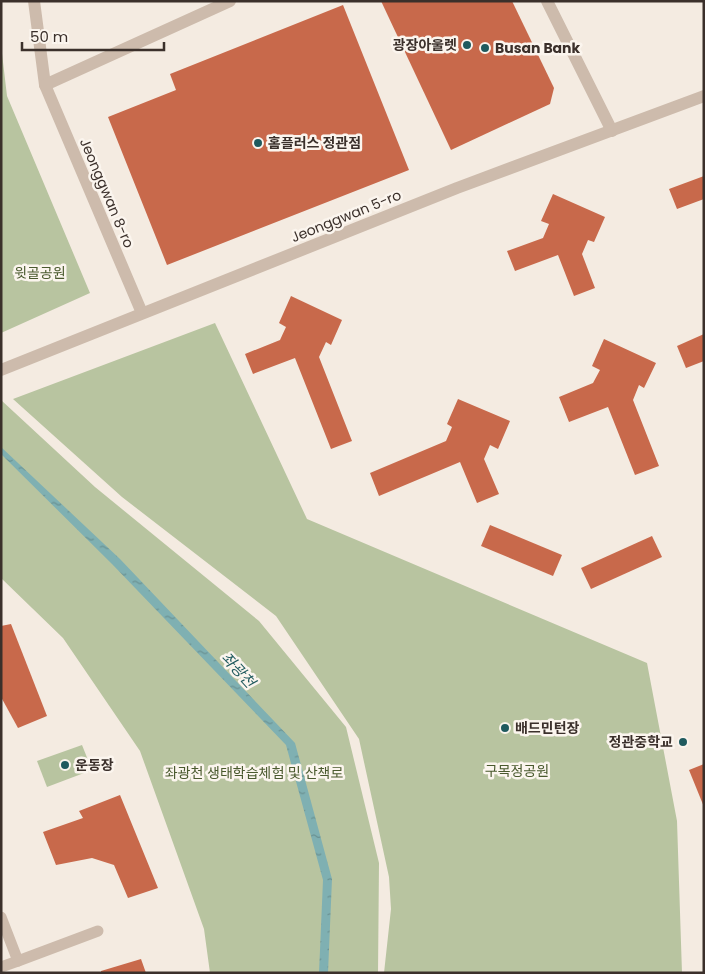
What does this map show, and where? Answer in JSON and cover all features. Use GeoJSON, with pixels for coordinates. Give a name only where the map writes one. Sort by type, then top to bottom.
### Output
{"type":"FeatureCollection","features":[{"type":"Feature","properties":{"kind":"street","name":"Jeonggwan 8-ro"},"geometry":{"type":"LineString","coordinates":[[34,1],[45,85],[142,313]]}},
{"type":"Feature","properties":{"kind":"street"},"geometry":{"type":"LineString","coordinates":[[45,85],[230,1]]}},
{"type":"Feature","properties":{"kind":"street"},"geometry":{"type":"LineString","coordinates":[[547,1],[612,130]]}},
{"type":"Feature","properties":{"kind":"street","name":"Jeonggwan 5-ro"},"geometry":{"type":"LineString","coordinates":[[1,370],[447,192],[704,96]]}},
{"type":"Feature","properties":{"kind":"lane"},"geometry":{"type":"LineString","coordinates":[[1,917],[18,961]]}},
{"type":"Feature","properties":{"kind":"lane"},"geometry":{"type":"LineString","coordinates":[[1,967],[98,930]]}},
{"type":"Feature","properties":{"kind":"green space","name":"윗골공원"},"geometry":{"type":"Polygon","coordinates":[[[1,45],[7,96],[90,293],[1,333],[1,45]]]}},
{"type":"Feature","properties":{"kind":"green space","name":"구목정공원"},"geometry":{"type":"Polygon","coordinates":[[[215,323],[307,519],[647,663],[677,821],[682,973],[384,973],[391,909],[389,877],[359,739],[276,616],[122,497],[13,399],[215,323]]]}},
{"type":"Feature","properties":{"kind":"green space","name":"좌광천 생태학습체험 및 산책로"},"geometry":{"type":"Polygon","coordinates":[[[1,400],[95,487],[259,621],[346,727],[379,863],[378,973],[210,973],[204,929],[140,751],[63,638],[1,578],[1,400]]]}},
{"type":"Feature","properties":{"kind":"green space","name":"운동장"},"geometry":{"type":"Polygon","coordinates":[[[82,745],[92,770],[47,787],[37,761],[82,745]]]}},
{"type":"Feature","properties":{"kind":"water","name":"좌광천"},"geometry":{"type":"Polygon","coordinates":[[[1,447],[120,559],[295,743],[332,879],[328,973],[319,973],[323,880],[286,745],[112,564],[1,454],[1,447]]]}},
{"type":"Feature","properties":{"kind":"building","name":"광장아울렛"},"geometry":{"type":"Polygon","coordinates":[[[381,1],[512,1],[554,88],[550,104],[451,150],[381,1]]]}},
{"type":"Feature","properties":{"kind":"building","name":"홈플러스 정관점"},"geometry":{"type":"Polygon","coordinates":[[[343,5],[409,170],[167,265],[108,117],[176,90],[170,74],[343,5]]]}},
{"type":"Feature","properties":{"kind":"building"},"geometry":{"type":"Polygon","coordinates":[[[704,176],[704,199],[677,209],[669,189],[704,176]]]}},
{"type":"Feature","properties":{"kind":"building"},"geometry":{"type":"Polygon","coordinates":[[[553,194],[605,217],[594,242],[588,240],[582,254],[595,288],[574,296],[558,255],[515,271],[507,251],[543,238],[549,224],[541,221],[553,194]]]}},
{"type":"Feature","properties":{"kind":"building"},"geometry":{"type":"Polygon","coordinates":[[[291,296],[342,320],[331,345],[326,342],[319,357],[352,441],[331,449],[295,358],[253,374],[245,354],[280,340],[286,327],[279,323],[291,296]]]}},
{"type":"Feature","properties":{"kind":"building"},"geometry":{"type":"Polygon","coordinates":[[[704,334],[704,361],[686,368],[677,346],[704,334]]]}},
{"type":"Feature","properties":{"kind":"building"},"geometry":{"type":"Polygon","coordinates":[[[604,339],[656,363],[644,388],[639,385],[633,400],[659,466],[635,475],[608,407],[569,422],[559,397],[593,383],[600,370],[592,366],[604,339]]]}},
{"type":"Feature","properties":{"kind":"building"},"geometry":{"type":"Polygon","coordinates":[[[458,399],[510,421],[498,449],[490,445],[484,459],[499,494],[477,503],[460,462],[379,496],[370,473],[446,441],[452,427],[447,424],[458,399]]]}},
{"type":"Feature","properties":{"kind":"building"},"geometry":{"type":"Polygon","coordinates":[[[490,525],[562,555],[553,576],[481,546],[490,525]]]}},
{"type":"Feature","properties":{"kind":"building"},"geometry":{"type":"Polygon","coordinates":[[[652,536],[662,557],[591,589],[581,568],[652,536]]]}},
{"type":"Feature","properties":{"kind":"building"},"geometry":{"type":"Polygon","coordinates":[[[11,624],[47,716],[18,728],[1,697],[1,626],[11,624]]]}},
{"type":"Feature","properties":{"kind":"building"},"geometry":{"type":"Polygon","coordinates":[[[704,764],[704,807],[689,770],[704,764]]]}},
{"type":"Feature","properties":{"kind":"building"},"geometry":{"type":"Polygon","coordinates":[[[120,795],[158,888],[128,898],[114,865],[92,858],[56,865],[43,832],[83,818],[79,811],[120,795]]]}},
{"type":"Feature","properties":{"kind":"building"},"geometry":{"type":"Polygon","coordinates":[[[141,959],[146,973],[101,973],[101,971],[141,959]]]}},
{"type":"Feature","properties":{"kind":"place","name":"광장아울렛"},"geometry":{"type":"Point","coordinates":[467,45]}},
{"type":"Feature","properties":{"kind":"place","name":"Busan Bank"},"geometry":{"type":"Point","coordinates":[485,48]}},
{"type":"Feature","properties":{"kind":"place","name":"홈플러스 정관점"},"geometry":{"type":"Point","coordinates":[258,143]}},
{"type":"Feature","properties":{"kind":"place","name":"배드민턴장"},"geometry":{"type":"Point","coordinates":[505,728]}},
{"type":"Feature","properties":{"kind":"place","name":"정관중학교"},"geometry":{"type":"Point","coordinates":[683,742]}},
{"type":"Feature","properties":{"kind":"place","name":"운동장"},"geometry":{"type":"Point","coordinates":[65,765]}}]}
